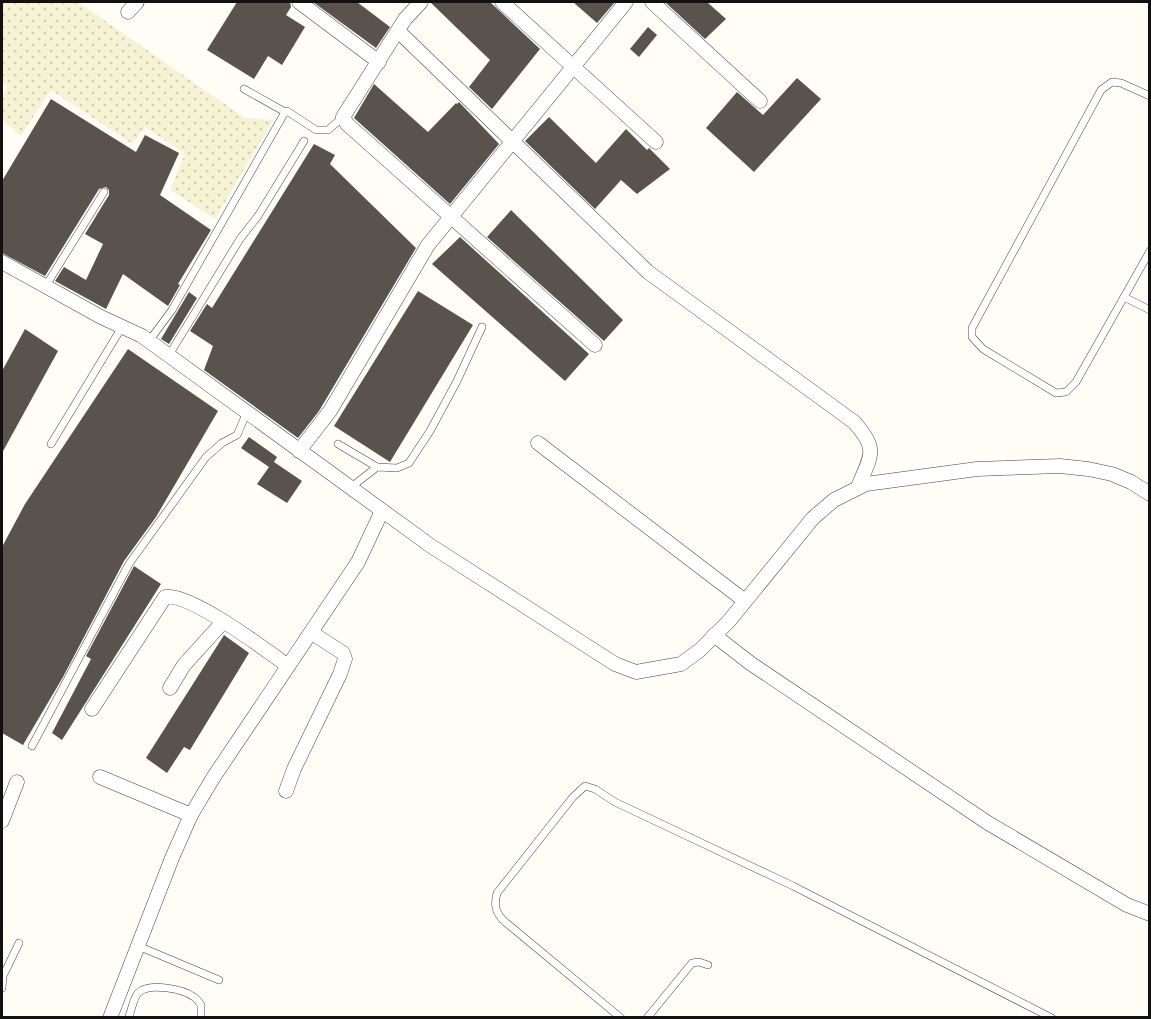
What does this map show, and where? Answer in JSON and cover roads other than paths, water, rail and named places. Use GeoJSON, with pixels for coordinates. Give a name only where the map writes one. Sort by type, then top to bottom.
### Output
{"type":"FeatureCollection","features":[{"type":"Feature","properties":{"kind":"street"},"geometry":{"type":"LineString","coordinates":[[299,2],[379,62]]}},
{"type":"Feature","properties":{"kind":"street"},"geometry":{"type":"LineString","coordinates":[[421,2],[405,19],[343,117],[347,124],[595,345]]}},
{"type":"Feature","properties":{"kind":"street"},"geometry":{"type":"LineString","coordinates":[[502,2],[656,142]]}},
{"type":"Feature","properties":{"kind":"street"},"geometry":{"type":"LineString","coordinates":[[299,451],[330,411],[416,263],[450,217],[626,2]]}},
{"type":"Feature","properties":{"kind":"street"},"geometry":{"type":"LineString","coordinates":[[652,2],[760,101]]}},
{"type":"Feature","properties":{"kind":"street"},"geometry":{"type":"LineString","coordinates":[[398,31],[648,272],[854,422],[869,439],[872,449],[858,487]]}},
{"type":"Feature","properties":{"kind":"street"},"geometry":{"type":"LineString","coordinates":[[2,262],[148,341],[382,511],[487,583],[615,664],[636,672],[681,664],[700,650],[745,601],[813,518],[834,500],[866,484],[977,469],[1060,466],[1112,474],[1131,482],[1149,494]]}},
{"type":"Feature","properties":{"kind":"street"},"geometry":{"type":"LineString","coordinates":[[538,443],[745,601]]}},
{"type":"Feature","properties":{"kind":"street"},"geometry":{"type":"LineString","coordinates":[[111,1014],[188,821],[213,778],[358,562],[382,511]]}},
{"type":"Feature","properties":{"kind":"street"},"geometry":{"type":"LineString","coordinates":[[92,709],[165,597],[180,598],[223,622],[288,666]]}},
{"type":"Feature","properties":{"kind":"street"},"geometry":{"type":"LineString","coordinates":[[170,688],[184,665],[223,622]]}},
{"type":"Feature","properties":{"kind":"street"},"geometry":{"type":"LineString","coordinates":[[286,790],[340,674],[345,658],[343,653],[312,633]]}},
{"type":"Feature","properties":{"kind":"street"},"geometry":{"type":"LineString","coordinates":[[714,635],[750,663],[988,823],[1127,905],[1149,914]]}},
{"type":"Feature","properties":{"kind":"street"},"geometry":{"type":"LineString","coordinates":[[100,777],[188,821]]}},
{"type":"Feature","properties":{"kind":"street"},"geometry":{"type":"LineString","coordinates":[[2,821],[17,782]]}},
{"type":"Feature","properties":{"kind":"lane"},"geometry":{"type":"LineString","coordinates":[[1149,96],[1121,83],[1112,82],[1101,90],[972,328],[972,337],[983,349],[1056,393],[1066,392],[1076,382],[1149,251]]}},
{"type":"Feature","properties":{"kind":"lane"},"geometry":{"type":"LineString","coordinates":[[244,89],[285,112],[287,111],[316,130],[328,130],[343,117]]}},
{"type":"Feature","properties":{"kind":"lane"},"geometry":{"type":"LineString","coordinates":[[148,341],[172,310],[285,112]]}},
{"type":"Feature","properties":{"kind":"lane"},"geometry":{"type":"LineString","coordinates":[[169,355],[240,239],[258,216],[304,141]]}},
{"type":"Feature","properties":{"kind":"lane"},"geometry":{"type":"LineString","coordinates":[[45,287],[104,192]]}},
{"type":"Feature","properties":{"kind":"lane"},"geometry":{"type":"LineString","coordinates":[[1124,297],[1149,310]]}},
{"type":"Feature","properties":{"kind":"lane"},"geometry":{"type":"LineString","coordinates":[[51,444],[123,327]]}},
{"type":"Feature","properties":{"kind":"lane"},"geometry":{"type":"LineString","coordinates":[[338,444],[377,467],[397,468],[409,463],[430,431],[457,381],[482,327]]}},
{"type":"Feature","properties":{"kind":"lane"},"geometry":{"type":"LineString","coordinates":[[32,746],[129,564],[206,457],[222,443],[237,435],[247,412]]}},
{"type":"Feature","properties":{"kind":"lane"},"geometry":{"type":"LineString","coordinates":[[350,488],[377,467]]}},
{"type":"Feature","properties":{"kind":"lane"},"geometry":{"type":"LineString","coordinates":[[621,1017],[504,921],[495,910],[494,903],[497,893],[573,797],[585,786],[793,886],[1052,1017]]}},
{"type":"Feature","properties":{"kind":"lane"},"geometry":{"type":"LineString","coordinates":[[2,988],[3,976],[19,943]]}},
{"type":"Feature","properties":{"kind":"lane"},"geometry":{"type":"LineString","coordinates":[[138,946],[219,980]]}},
{"type":"Feature","properties":{"kind":"lane"},"geometry":{"type":"LineString","coordinates":[[647,1017],[692,963],[699,962],[708,965]]}},
{"type":"Feature","properties":{"kind":"lane"},"geometry":{"type":"LineString","coordinates":[[111,1014],[131,1017],[135,997],[141,990],[162,987],[194,997],[201,1005],[201,1017]]}}]}
